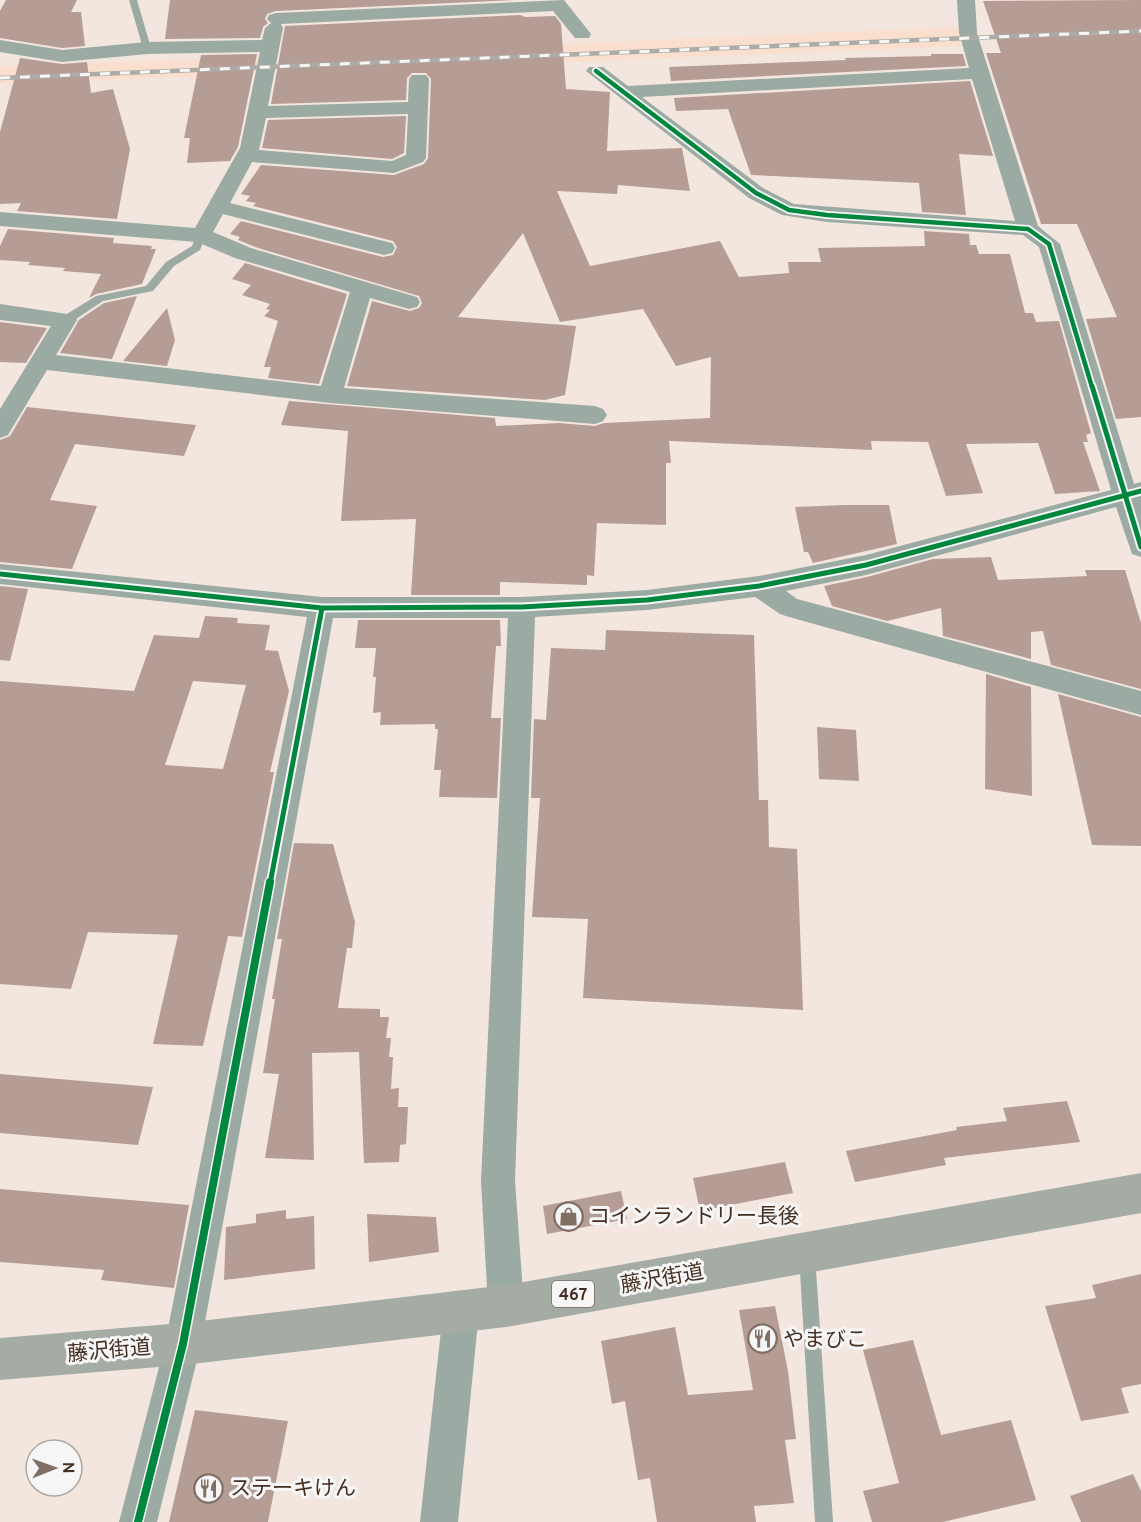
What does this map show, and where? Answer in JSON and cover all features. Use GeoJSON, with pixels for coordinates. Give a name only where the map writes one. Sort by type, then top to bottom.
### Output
{"type":"FeatureCollection","features":[{"type":"Feature","properties":{"kind":"highway","name":"藤沢街道"},"geometry":{"type":"LineString","coordinates":[[0,1359],[183,1344],[506,1306],[1141,1193]]}},
{"type":"Feature","properties":{"kind":"street"},"geometry":{"type":"LineString","coordinates":[[966,0],[968,33],[1028,229]]}},
{"type":"Feature","properties":{"kind":"street"},"geometry":{"type":"LineString","coordinates":[[201,235],[250,148],[279,9],[556,2],[582,34]]}},
{"type":"Feature","properties":{"kind":"street"},"geometry":{"type":"LineString","coordinates":[[0,46],[62,56],[147,48],[270,46]]}},
{"type":"Feature","properties":{"kind":"street"},"geometry":{"type":"LineString","coordinates":[[596,71],[756,194],[789,210],[827,215],[1028,229],[1049,244],[1132,493],[1141,547]]}},
{"type":"Feature","properties":{"kind":"street"},"geometry":{"type":"LineString","coordinates":[[623,92],[980,73]]}},
{"type":"Feature","properties":{"kind":"street"},"geometry":{"type":"LineString","coordinates":[[246,155],[394,167],[416,158],[419,79]]}},
{"type":"Feature","properties":{"kind":"street"},"geometry":{"type":"LineString","coordinates":[[257,111],[417,108]]}},
{"type":"Feature","properties":{"kind":"street"},"geometry":{"type":"LineString","coordinates":[[217,206],[384,248]]}},
{"type":"Feature","properties":{"kind":"street"},"geometry":{"type":"LineString","coordinates":[[0,219],[201,235],[243,253],[409,302]]}},
{"type":"Feature","properties":{"kind":"street"},"geometry":{"type":"LineString","coordinates":[[330,394],[362,288]]}},
{"type":"Feature","properties":{"kind":"street"},"geometry":{"type":"LineString","coordinates":[[0,312],[66,320],[0,429]]}},
{"type":"Feature","properties":{"kind":"street"},"geometry":{"type":"LineString","coordinates":[[40,361],[330,394],[595,415]]}},
{"type":"Feature","properties":{"kind":"street"},"geometry":{"type":"LineString","coordinates":[[0,574],[322,608],[522,607],[647,600],[759,586],[866,565],[1132,493]]}},
{"type":"Feature","properties":{"kind":"street"},"geometry":{"type":"LineString","coordinates":[[759,586],[789,607],[1141,703]]}},
{"type":"Feature","properties":{"kind":"street"},"geometry":{"type":"LineString","coordinates":[[506,1306],[498,1181],[522,607]]}},
{"type":"Feature","properties":{"kind":"street"},"geometry":{"type":"LineString","coordinates":[[138,1522],[183,1344],[322,608]]}},
{"type":"Feature","properties":{"kind":"street"},"geometry":{"type":"LineString","coordinates":[[439,1522],[461,1312]]}},
{"type":"Feature","properties":{"kind":"lane"},"geometry":{"type":"LineString","coordinates":[[133,0],[147,48]]}},
{"type":"Feature","properties":{"kind":"lane"},"geometry":{"type":"LineString","coordinates":[[66,320],[100,298],[149,289],[170,264],[196,248],[201,235]]}},
{"type":"Feature","properties":{"kind":"lane"},"geometry":{"type":"LineString","coordinates":[[807,1253],[824,1522]]}},
{"type":"Feature","properties":{"kind":"shaded area"},"geometry":{"type":"Polygon","coordinates":[[[957,27],[961,46],[277,74],[280,56],[957,27]]]}},
{"type":"Feature","properties":{"kind":"shaded area"},"geometry":{"type":"Polygon","coordinates":[[[260,57],[258,74],[0,84],[0,66],[260,57]]]}},
{"type":"Feature","properties":{"kind":"building"},"geometry":{"type":"Polygon","coordinates":[[[6,0],[77,0],[71,12],[81,12],[85,46],[62,48],[0,38],[0,11],[6,0]]]}},
{"type":"Feature","properties":{"kind":"building"},"geometry":{"type":"Polygon","coordinates":[[[170,0],[514,0],[276,11],[267,14],[265,19],[268,23],[263,27],[260,38],[165,39],[170,0]]]}},
{"type":"Feature","properties":{"kind":"building"},"geometry":{"type":"Polygon","coordinates":[[[1141,0],[1141,417],[1116,419],[1086,319],[1117,317],[1077,224],[1041,224],[986,53],[1001,53],[983,1],[1141,0]]]}},
{"type":"Feature","properties":{"kind":"building"},"geometry":{"type":"Polygon","coordinates":[[[520,15],[525,17],[555,16],[561,24],[566,89],[610,92],[607,151],[682,148],[690,191],[618,185],[617,194],[557,191],[590,266],[720,241],[739,277],[789,273],[788,262],[821,262],[818,248],[925,246],[924,231],[969,234],[970,245],[976,245],[979,254],[1010,254],[1025,313],[1033,313],[1036,322],[1059,321],[1091,433],[1086,435],[1088,442],[1083,442],[1100,491],[1055,494],[1038,443],[966,444],[983,493],[946,496],[928,442],[871,441],[872,450],[669,441],[671,463],[666,463],[666,525],[597,523],[594,576],[587,575],[587,585],[500,582],[500,595],[411,595],[416,519],[341,521],[348,431],[281,425],[289,401],[495,418],[496,426],[559,423],[595,426],[604,423],[710,418],[711,357],[676,366],[643,309],[560,322],[523,233],[458,317],[576,326],[565,395],[545,400],[347,386],[372,301],[410,311],[419,308],[422,303],[419,296],[258,248],[230,234],[241,221],[383,257],[393,255],[397,247],[393,241],[253,206],[256,203],[246,201],[250,196],[241,194],[261,165],[394,175],[424,164],[428,158],[431,79],[426,73],[412,73],[407,78],[406,100],[271,104],[285,26],[520,15]]]}},
{"type":"Feature","properties":{"kind":"building"},"geometry":{"type":"Polygon","coordinates":[[[257,54],[238,147],[230,161],[187,163],[190,138],[184,138],[201,55],[257,54]]]}},
{"type":"Feature","properties":{"kind":"building"},"geometry":{"type":"Polygon","coordinates":[[[931,54],[963,54],[966,66],[671,81],[669,67],[931,56],[931,54]]]}},
{"type":"Feature","properties":{"kind":"building"},"geometry":{"type":"Polygon","coordinates":[[[20,58],[62,64],[87,62],[91,93],[113,89],[130,149],[117,219],[17,211],[21,203],[0,204],[0,132],[20,58]]]}},
{"type":"Feature","properties":{"kind":"building"},"geometry":{"type":"Polygon","coordinates":[[[970,81],[993,156],[959,154],[966,215],[922,212],[919,183],[751,175],[728,109],[676,111],[674,98],[970,81]]]}},
{"type":"Feature","properties":{"kind":"building"},"geometry":{"type":"Polygon","coordinates":[[[406,116],[404,153],[392,159],[262,148],[268,120],[406,116]]]}},
{"type":"Feature","properties":{"kind":"building"},"geometry":{"type":"Polygon","coordinates":[[[8,229],[114,238],[113,243],[152,246],[151,249],[156,249],[142,284],[96,294],[89,298],[101,274],[63,271],[65,268],[0,260],[0,246],[8,229]]]}},
{"type":"Feature","properties":{"kind":"building"},"geometry":{"type":"Polygon","coordinates":[[[245,263],[347,294],[319,384],[268,378],[271,367],[264,367],[278,321],[264,316],[270,310],[266,309],[270,304],[242,295],[251,285],[232,279],[245,263]]]}},
{"type":"Feature","properties":{"kind":"building"},"geometry":{"type":"Polygon","coordinates":[[[137,296],[112,359],[60,353],[79,320],[104,303],[137,296]]]}},
{"type":"Feature","properties":{"kind":"building"},"geometry":{"type":"Polygon","coordinates":[[[167,308],[175,340],[167,366],[123,361],[167,308]]]}},
{"type":"Feature","properties":{"kind":"building"},"geometry":{"type":"Polygon","coordinates":[[[0,322],[47,328],[26,363],[0,362],[0,322]]]}},
{"type":"Feature","properties":{"kind":"building"},"geometry":{"type":"Polygon","coordinates":[[[27,407],[196,425],[184,456],[75,444],[50,500],[97,506],[72,569],[0,562],[0,440],[10,436],[27,407]]]}},
{"type":"Feature","properties":{"kind":"building"},"geometry":{"type":"Polygon","coordinates":[[[889,505],[897,544],[813,563],[808,552],[804,552],[795,507],[889,505]]]}},
{"type":"Feature","properties":{"kind":"building"},"geometry":{"type":"Polygon","coordinates":[[[991,557],[998,580],[1087,576],[1085,570],[1125,570],[1141,623],[1141,689],[1051,665],[1043,631],[1031,632],[1031,659],[943,636],[941,608],[887,621],[832,606],[824,586],[933,559],[991,557]]]}},
{"type":"Feature","properties":{"kind":"building"},"geometry":{"type":"Polygon","coordinates":[[[0,586],[28,589],[10,661],[0,660],[0,586]]]}},
{"type":"Feature","properties":{"kind":"building"},"geometry":{"type":"Polygon","coordinates":[[[205,616],[238,618],[237,623],[270,625],[265,650],[278,651],[289,691],[270,772],[274,772],[242,937],[228,936],[203,1046],[153,1044],[178,935],[88,932],[71,989],[0,984],[0,681],[134,691],[154,635],[199,638],[205,616]],[[193,681],[165,765],[223,769],[246,685],[193,681]]]}},
{"type":"Feature","properties":{"kind":"building"},"geometry":{"type":"Polygon","coordinates":[[[358,620],[500,620],[501,646],[496,646],[491,718],[501,718],[497,798],[439,797],[441,770],[434,770],[438,729],[435,729],[435,724],[380,725],[381,712],[373,713],[376,648],[355,648],[358,620]]]}},
{"type":"Feature","properties":{"kind":"building"},"geometry":{"type":"Polygon","coordinates":[[[606,630],[754,635],[759,800],[768,800],[769,847],[797,849],[803,1010],[583,998],[588,919],[532,917],[540,798],[531,798],[534,719],[546,720],[551,648],[605,650],[606,630]]]}},
{"type":"Feature","properties":{"kind":"building"},"geometry":{"type":"Polygon","coordinates":[[[986,674],[1031,687],[1032,796],[985,789],[986,674]]]}},
{"type":"Feature","properties":{"kind":"building"},"geometry":{"type":"Polygon","coordinates":[[[1058,694],[1141,717],[1141,846],[1092,845],[1058,694]]]}},
{"type":"Feature","properties":{"kind":"building"},"geometry":{"type":"Polygon","coordinates":[[[817,727],[856,730],[859,781],[819,779],[817,727]]]}},
{"type":"Feature","properties":{"kind":"building"},"geometry":{"type":"Polygon","coordinates":[[[294,843],[333,844],[355,922],[352,948],[347,948],[338,1008],[380,1009],[380,1017],[389,1017],[386,1038],[391,1038],[389,1057],[393,1057],[391,1089],[399,1088],[398,1107],[408,1107],[406,1144],[400,1145],[399,1162],[364,1163],[359,1052],[312,1053],[314,1160],[265,1158],[279,1074],[263,1073],[282,939],[277,939],[294,843]]]}},
{"type":"Feature","properties":{"kind":"building"},"geometry":{"type":"Polygon","coordinates":[[[0,1074],[153,1087],[138,1145],[0,1133],[0,1074]]]}},
{"type":"Feature","properties":{"kind":"building"},"geometry":{"type":"Polygon","coordinates":[[[1067,1101],[1080,1142],[944,1158],[946,1165],[855,1182],[846,1151],[957,1130],[956,1127],[1007,1121],[1003,1108],[1067,1101]]]}},
{"type":"Feature","properties":{"kind":"building"},"geometry":{"type":"Polygon","coordinates":[[[785,1162],[793,1193],[700,1211],[693,1178],[785,1162]]]}},
{"type":"Feature","properties":{"kind":"building"},"geometry":{"type":"Polygon","coordinates":[[[0,1189],[189,1205],[174,1288],[101,1280],[104,1270],[0,1262],[0,1189]]]}},
{"type":"Feature","properties":{"kind":"building"},"geometry":{"type":"Polygon","coordinates":[[[621,1191],[627,1219],[547,1234],[543,1206],[621,1191]]]}},
{"type":"Feature","properties":{"kind":"building"},"geometry":{"type":"Polygon","coordinates":[[[286,1210],[286,1219],[314,1216],[315,1269],[224,1280],[226,1227],[256,1223],[256,1214],[286,1210]]]}},
{"type":"Feature","properties":{"kind":"building"},"geometry":{"type":"Polygon","coordinates":[[[367,1214],[436,1217],[439,1252],[369,1262],[367,1214]]]}},
{"type":"Feature","properties":{"kind":"building"},"geometry":{"type":"Polygon","coordinates":[[[1141,1274],[1141,1384],[1121,1388],[1129,1413],[1081,1421],[1045,1306],[1096,1298],[1092,1285],[1141,1274]]]}},
{"type":"Feature","properties":{"kind":"building"},"geometry":{"type":"Polygon","coordinates":[[[775,1306],[788,1371],[796,1439],[785,1440],[794,1503],[754,1506],[756,1522],[657,1522],[650,1478],[638,1480],[625,1401],[612,1404],[601,1341],[675,1327],[688,1395],[753,1390],[739,1310],[775,1306]]]}},
{"type":"Feature","properties":{"kind":"building"},"geometry":{"type":"Polygon","coordinates":[[[913,1340],[941,1435],[1011,1420],[1036,1500],[943,1522],[872,1522],[863,1491],[899,1483],[863,1350],[913,1340]]]}},
{"type":"Feature","properties":{"kind":"building"},"geometry":{"type":"Polygon","coordinates":[[[195,1410],[288,1421],[268,1522],[169,1522],[195,1410]]]}},
{"type":"Feature","properties":{"kind":"building"},"geometry":{"type":"Polygon","coordinates":[[[1133,1474],[1141,1491],[1141,1522],[1081,1522],[1070,1496],[1133,1474]]]}},
{"type":"Feature","properties":{"kind":"railway"},"geometry":{"type":"LineString","coordinates":[[0,78],[1141,31]]}},
{"type":"Feature","properties":{"kind":"cycle path"},"geometry":{"type":"LineString","coordinates":[[596,71],[756,193],[789,210],[827,215],[1028,229],[1049,244],[1141,547]]}},
{"type":"Feature","properties":{"kind":"cycle path"},"geometry":{"type":"LineString","coordinates":[[0,574],[322,608],[522,607],[647,600],[759,586],[866,565],[1141,491]]}},
{"type":"Feature","properties":{"kind":"cycle path"},"geometry":{"type":"LineString","coordinates":[[138,1522],[183,1344],[322,608]]}},
{"type":"Feature","properties":{"kind":"place","name":"コインランドリー長後"},"geometry":{"type":"Point","coordinates":[568,1216]}},
{"type":"Feature","properties":{"kind":"place","name":"やまびこ"},"geometry":{"type":"Point","coordinates":[762,1339]}},
{"type":"Feature","properties":{"kind":"place","name":"ステーキけん"},"geometry":{"type":"Point","coordinates":[209,1488]}}]}
